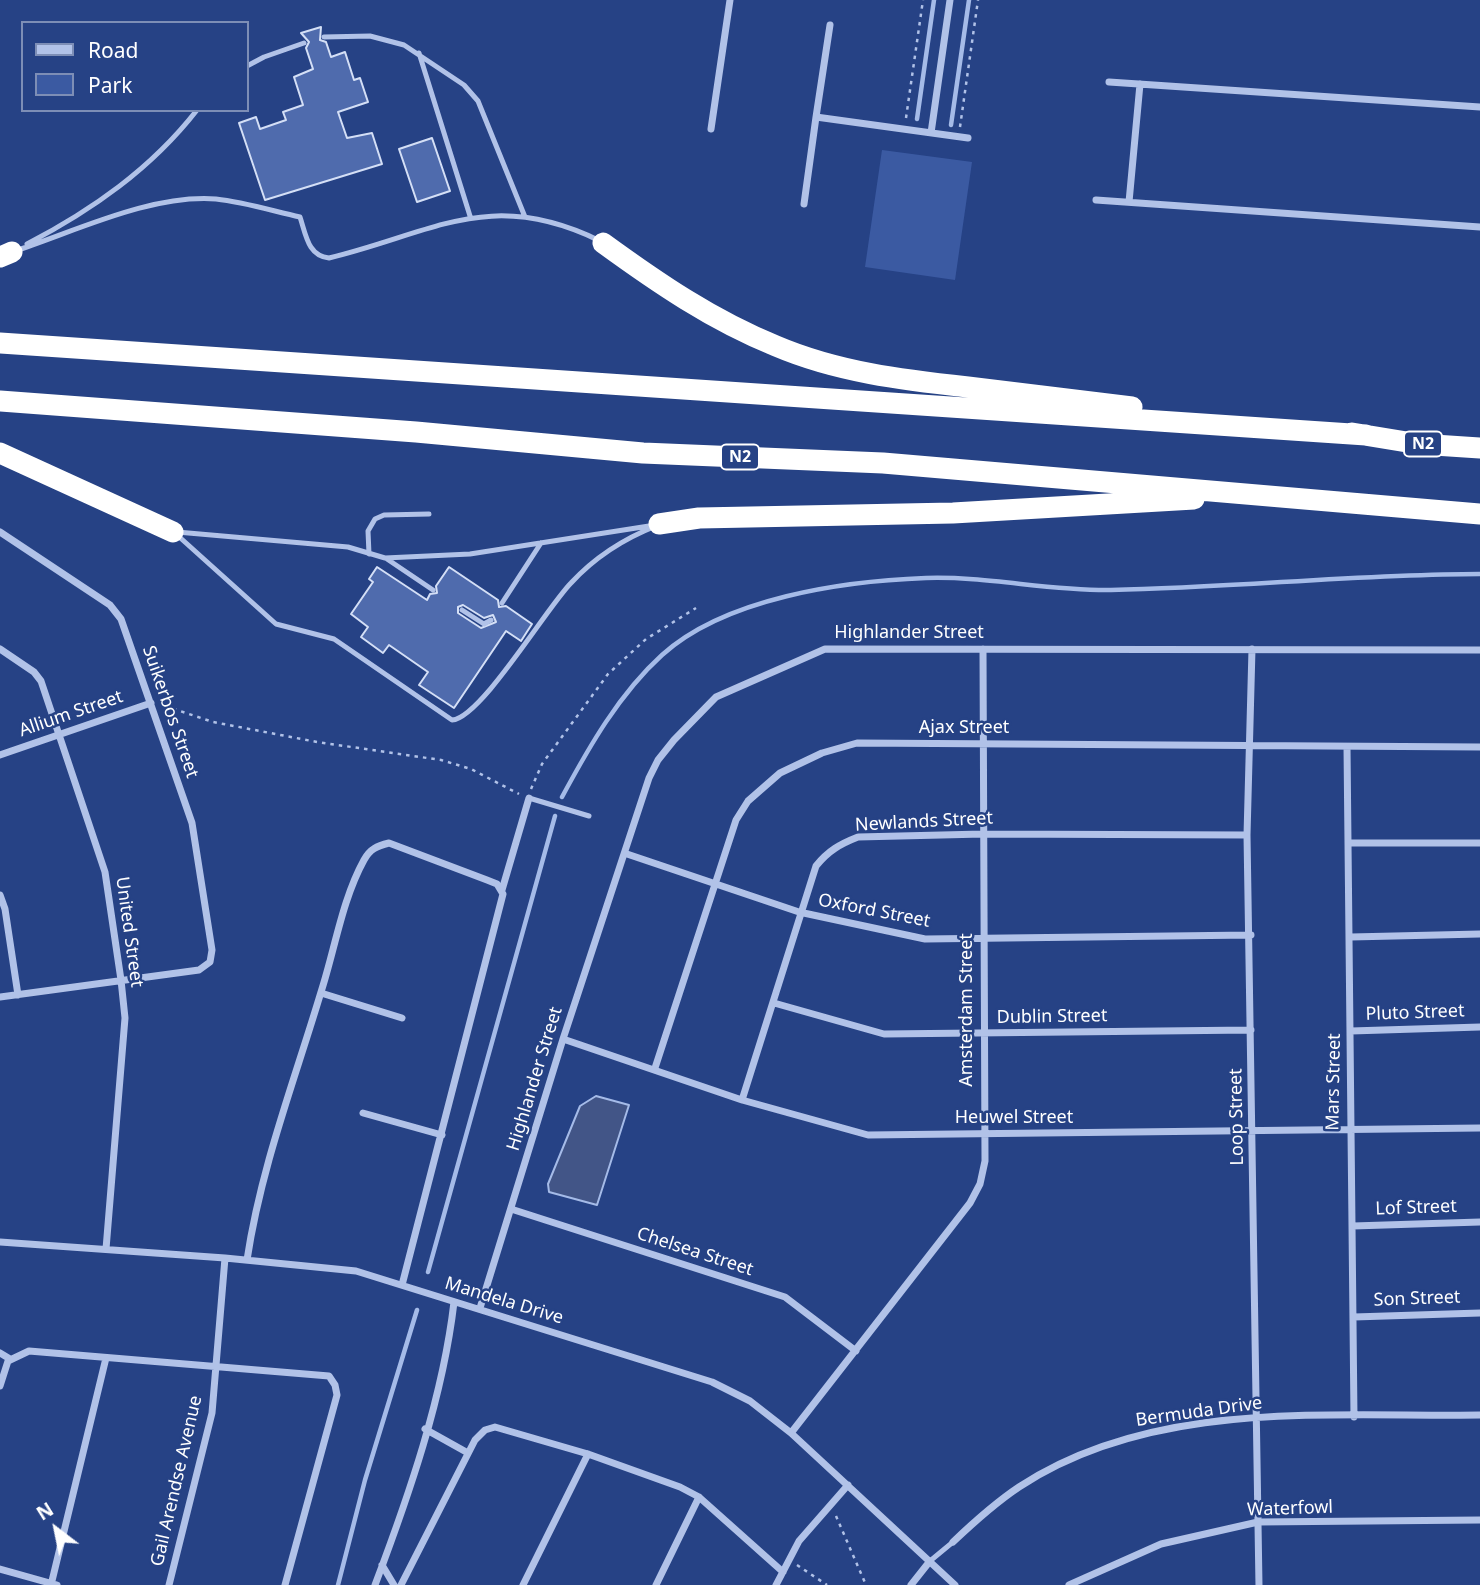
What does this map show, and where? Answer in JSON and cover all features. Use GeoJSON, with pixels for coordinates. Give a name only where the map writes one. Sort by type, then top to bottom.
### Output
{"type":"FeatureCollection","features":[{"type":"Feature","properties":{"kind":"highway"},"geometry":{"type":"LineString","coordinates":[[603,243],[672,292],[718,320],[778,347],[851,370],[894,379],[1366,435]]}},
{"type":"Feature","properties":{"kind":"highway","name":"N2"},"geometry":{"type":"LineString","coordinates":[[0,343],[1366,435],[1419,444],[1480,448]]}},
{"type":"Feature","properties":{"kind":"highway","name":"N2"},"geometry":{"type":"LineString","coordinates":[[0,401],[416,432],[643,453],[883,463],[1480,514]]}},
{"type":"Feature","properties":{"kind":"highway"},"geometry":{"type":"LineString","coordinates":[[0,453],[173,532]]}},
{"type":"Feature","properties":{"kind":"highway"},"geometry":{"type":"LineString","coordinates":[[659,524],[699,518],[953,513],[1273,495]]}},
{"type":"Feature","properties":{"kind":"street"},"geometry":{"type":"LineString","coordinates":[[712,129],[730,0]]}},
{"type":"Feature","properties":{"kind":"street"},"geometry":{"type":"LineString","coordinates":[[930,133],[950,0]]}},
{"type":"Feature","properties":{"kind":"street"},"geometry":{"type":"LineString","coordinates":[[804,204],[830,26]]}},
{"type":"Feature","properties":{"kind":"street"},"geometry":{"type":"LineString","coordinates":[[1109,82],[1480,107]]}},
{"type":"Feature","properties":{"kind":"street"},"geometry":{"type":"LineString","coordinates":[[1129,202],[1140,84]]}},
{"type":"Feature","properties":{"kind":"street"},"geometry":{"type":"LineString","coordinates":[[816,117],[968,138]]}},
{"type":"Feature","properties":{"kind":"street"},"geometry":{"type":"LineString","coordinates":[[1096,200],[1480,227]]}},
{"type":"Feature","properties":{"kind":"street","name":"Suikerbos Street"},"geometry":{"type":"LineString","coordinates":[[0,532],[116,610],[151,703],[198,845],[212,950],[210,962],[198,970],[121,980]]}},
{"type":"Feature","properties":{"kind":"street","name":"United Street"},"geometry":{"type":"LineString","coordinates":[[0,649],[37,674],[105,872],[125,1017],[106,1249]]}},
{"type":"Feature","properties":{"kind":"street","name":"Highlander Street"},"geometry":{"type":"LineString","coordinates":[[480,1308],[563,1039],[627,854],[649,778],[658,760],[716,696],[825,649],[1480,650]]}},
{"type":"Feature","properties":{"kind":"street","name":"Amsterdam Street"},"geometry":{"type":"LineString","coordinates":[[791,1433],[970,1203],[980,1184],[985,1161],[982,1033],[983,649]]}},
{"type":"Feature","properties":{"kind":"street","name":"Loop Street"},"geometry":{"type":"LineString","coordinates":[[1252,649],[1247,835],[1251,935],[1259,1585]]}},
{"type":"Feature","properties":{"kind":"street","name":"Allium Street"},"geometry":{"type":"LineString","coordinates":[[0,755],[151,703]]}},
{"type":"Feature","properties":{"kind":"street","name":"Ajax Street"},"geometry":{"type":"LineString","coordinates":[[655,1068],[736,820],[748,801],[766,782],[798,763],[857,743],[1480,747]]}},
{"type":"Feature","properties":{"kind":"street","name":"Mars Street"},"geometry":{"type":"LineString","coordinates":[[1347,747],[1354,1417]]}},
{"type":"Feature","properties":{"kind":"street"},"geometry":{"type":"LineString","coordinates":[[406,1287],[502,901],[502,890],[529,799]]}},
{"type":"Feature","properties":{"kind":"street","name":"Newlands Street"},"geometry":{"type":"LineString","coordinates":[[742,1100],[774,1003],[799,912],[816,866],[828,851],[842,843],[858,837],[983,834],[1247,835]]}},
{"type":"Feature","properties":{"kind":"street"},"geometry":{"type":"LineString","coordinates":[[247,1260],[254,1209],[276,1129],[358,874],[374,848],[389,843],[401,845],[487,880],[502,890]]}},
{"type":"Feature","properties":{"kind":"street"},"geometry":{"type":"LineString","coordinates":[[1349,843],[1480,843]]}},
{"type":"Feature","properties":{"kind":"street","name":"Oxford Street"},"geometry":{"type":"LineString","coordinates":[[627,854],[799,912],[915,938],[983,940],[1251,935]]}},
{"type":"Feature","properties":{"kind":"street"},"geometry":{"type":"LineString","coordinates":[[0,895],[5,909],[18,995]]}},
{"type":"Feature","properties":{"kind":"street"},"geometry":{"type":"LineString","coordinates":[[1351,937],[1480,934]]}},
{"type":"Feature","properties":{"kind":"street"},"geometry":{"type":"LineString","coordinates":[[0,997],[121,980]]}},
{"type":"Feature","properties":{"kind":"street"},"geometry":{"type":"LineString","coordinates":[[321,993],[402,1018]]}},
{"type":"Feature","properties":{"kind":"street","name":"Dublin Street"},"geometry":{"type":"LineString","coordinates":[[774,1003],[884,1034],[1251,1030]]}},
{"type":"Feature","properties":{"kind":"street","name":"Pluto Street"},"geometry":{"type":"LineString","coordinates":[[1350,1031],[1480,1027]]}},
{"type":"Feature","properties":{"kind":"street","name":"Heuwel Street"},"geometry":{"type":"LineString","coordinates":[[563,1039],[655,1068],[742,1100],[868,1135],[1480,1128]]}},
{"type":"Feature","properties":{"kind":"street"},"geometry":{"type":"LineString","coordinates":[[363,1113],[442,1135]]}},
{"type":"Feature","properties":{"kind":"street","name":"Chelsea Street"},"geometry":{"type":"LineString","coordinates":[[512,1209],[785,1297],[856,1351]]}},
{"type":"Feature","properties":{"kind":"street","name":"Lof Street"},"geometry":{"type":"LineString","coordinates":[[1353,1226],[1480,1222]]}},
{"type":"Feature","properties":{"kind":"street"},"geometry":{"type":"LineString","coordinates":[[0,1253],[1,1242]]}},
{"type":"Feature","properties":{"kind":"street","name":"Mandela Drive"},"geometry":{"type":"LineString","coordinates":[[1,1242],[225,1258],[356,1271],[712,1382],[750,1401],[791,1433],[955,1585]]}},
{"type":"Feature","properties":{"kind":"street","name":"Gail Arendse Avenue"},"geometry":{"type":"LineString","coordinates":[[169,1585],[212,1413],[225,1258]]}},
{"type":"Feature","properties":{"kind":"street"},"geometry":{"type":"LineString","coordinates":[[375,1585],[449,1346],[454,1302]]}},
{"type":"Feature","properties":{"kind":"street","name":"Son Street"},"geometry":{"type":"LineString","coordinates":[[1354,1317],[1480,1314]]}},
{"type":"Feature","properties":{"kind":"street"},"geometry":{"type":"LineString","coordinates":[[0,1386],[10,1359],[29,1351],[323,1374],[335,1385],[337,1395],[285,1585]]}},
{"type":"Feature","properties":{"kind":"street"},"geometry":{"type":"LineString","coordinates":[[0,1353],[10,1359]]}},
{"type":"Feature","properties":{"kind":"street"},"geometry":{"type":"LineString","coordinates":[[0,1569],[53,1585],[106,1358]]}},
{"type":"Feature","properties":{"kind":"street","name":"Bermuda Drive"},"geometry":{"type":"LineString","coordinates":[[953,1542],[1019,1487],[1079,1456],[1122,1440],[1255,1417],[1480,1415]]}},
{"type":"Feature","properties":{"kind":"street"},"geometry":{"type":"LineString","coordinates":[[401,1585],[478,1435],[495,1427],[588,1454],[699,1497],[783,1572]]}},
{"type":"Feature","properties":{"kind":"street"},"geometry":{"type":"LineString","coordinates":[[425,1429],[468,1452]]}},
{"type":"Feature","properties":{"kind":"street"},"geometry":{"type":"LineString","coordinates":[[523,1585],[588,1454]]}},
{"type":"Feature","properties":{"kind":"street"},"geometry":{"type":"LineString","coordinates":[[776,1585],[799,1541],[848,1485]]}},
{"type":"Feature","properties":{"kind":"street"},"geometry":{"type":"LineString","coordinates":[[656,1585],[699,1497]]}},
{"type":"Feature","properties":{"kind":"street","name":"Waterfowl"},"geometry":{"type":"LineString","coordinates":[[1069,1585],[1161,1544],[1258,1522],[1480,1520]]}},
{"type":"Feature","properties":{"kind":"street"},"geometry":{"type":"LineString","coordinates":[[911,1585],[930,1561]]}},
{"type":"Feature","properties":{"kind":"street"},"geometry":{"type":"LineString","coordinates":[[382,1565],[394,1585]]}},
{"type":"Feature","properties":{"kind":"lane"},"geometry":{"type":"LineString","coordinates":[[324,37],[370,36],[404,45],[464,85],[478,101],[525,217]]}},
{"type":"Feature","properties":{"kind":"lane"},"geometry":{"type":"LineString","coordinates":[[248,65],[304,43]]}},
{"type":"Feature","properties":{"kind":"lane"},"geometry":{"type":"LineString","coordinates":[[419,53],[470,216]]}},
{"type":"Feature","properties":{"kind":"lane"},"geometry":{"type":"LineString","coordinates":[[6,254],[64,225],[117,189],[159,152],[195,112]]}},
{"type":"Feature","properties":{"kind":"lane"},"geometry":{"type":"LineString","coordinates":[[6,254],[155,205],[188,200],[230,201],[300,218],[310,248],[318,255],[329,258],[416,229],[470,216],[525,217],[564,226],[603,243]]}},
{"type":"Feature","properties":{"kind":"lane"},"geometry":{"type":"LineString","coordinates":[[369,554],[368,531],[375,519],[384,516],[429,514]]}},
{"type":"Feature","properties":{"kind":"lane"},"geometry":{"type":"LineString","coordinates":[[173,532],[276,624],[334,639],[452,720],[468,715],[522,652],[556,600],[582,571],[612,548],[659,524]]}},
{"type":"Feature","properties":{"kind":"lane"},"geometry":{"type":"LineString","coordinates":[[173,532],[348,547],[386,558],[470,554],[659,524]]}},
{"type":"Feature","properties":{"kind":"lane"},"geometry":{"type":"LineString","coordinates":[[502,603],[541,543]]}},
{"type":"Feature","properties":{"kind":"lane"},"geometry":{"type":"LineString","coordinates":[[386,558],[433,590]]}},
{"type":"Feature","properties":{"kind":"lane"},"geometry":{"type":"LineString","coordinates":[[462,610],[484,624],[491,621]]}},
{"type":"Feature","properties":{"kind":"lane"},"geometry":{"type":"LineString","coordinates":[[529,799],[545,801],[589,816]]}},
{"type":"Feature","properties":{"kind":"lane"},"geometry":{"type":"LineString","coordinates":[[930,1561],[953,1542]]}},
{"type":"Feature","properties":{"kind":"path"},"geometry":{"type":"LineString","coordinates":[[905,130],[923,0]]}},
{"type":"Feature","properties":{"kind":"path"},"geometry":{"type":"LineString","coordinates":[[958,137],[978,0]]}},
{"type":"Feature","properties":{"kind":"path"},"geometry":{"type":"LineString","coordinates":[[151,703],[213,722],[317,742],[441,760],[471,769],[529,799],[535,775],[541,764],[608,674],[646,639],[696,608]]}},
{"type":"Feature","properties":{"kind":"path"},"geometry":{"type":"LineString","coordinates":[[835,1499],[835,1515],[866,1585]]}},
{"type":"Feature","properties":{"kind":"path"},"geometry":{"type":"LineString","coordinates":[[783,1572],[797,1565],[827,1585]]}},
{"type":"Feature","properties":{"kind":"green space"},"geometry":{"type":"Polygon","coordinates":[[[882,150],[972,162],[955,280],[865,267],[882,150]]]}},
{"type":"Feature","properties":{"kind":"shaded area"},"geometry":{"type":"Polygon","coordinates":[[[596,1096],[629,1105],[597,1205],[549,1192],[548,1184],[580,1106],[596,1096]]]}},
{"type":"Feature","properties":{"kind":"building"},"geometry":{"type":"Polygon","coordinates":[[[321,27],[320,40],[326,42],[331,57],[345,52],[354,80],[360,78],[368,102],[338,112],[347,138],[372,133],[382,164],[265,200],[239,123],[256,117],[260,129],[286,120],[283,112],[303,105],[294,77],[313,69],[306,48],[309,42],[301,33],[321,27]]]}},
{"type":"Feature","properties":{"kind":"building"},"geometry":{"type":"Polygon","coordinates":[[[432,138],[450,191],[417,202],[399,149],[432,138]]]}},
{"type":"Feature","properties":{"kind":"building"},"geometry":{"type":"Polygon","coordinates":[[[377,567],[427,600],[430,594],[437,593],[436,586],[449,567],[498,600],[499,607],[506,606],[532,624],[521,641],[506,631],[454,708],[419,685],[428,672],[389,645],[383,653],[361,637],[368,627],[351,614],[373,582],[369,579],[377,567]],[[463,605],[458,607],[458,613],[481,628],[496,622],[493,615],[484,618],[463,605]]]}},
{"type":"Feature","properties":{"kind":"waterway"},"geometry":{"type":"LineString","coordinates":[[917,119],[934,0]]}},
{"type":"Feature","properties":{"kind":"waterway"},"geometry":{"type":"LineString","coordinates":[[951,125],[969,0]]}},
{"type":"Feature","properties":{"kind":"waterway"},"geometry":{"type":"LineString","coordinates":[[562,797],[594,740],[619,704],[646,670],[662,655],[688,635],[718,619],[786,596],[859,583],[926,578],[1111,590],[1480,574]]}},
{"type":"Feature","properties":{"kind":"waterway"},"geometry":{"type":"LineString","coordinates":[[428,1272],[555,816]]}},
{"type":"Feature","properties":{"kind":"waterway"},"geometry":{"type":"LineString","coordinates":[[338,1585],[365,1480],[417,1310]]}}]}
